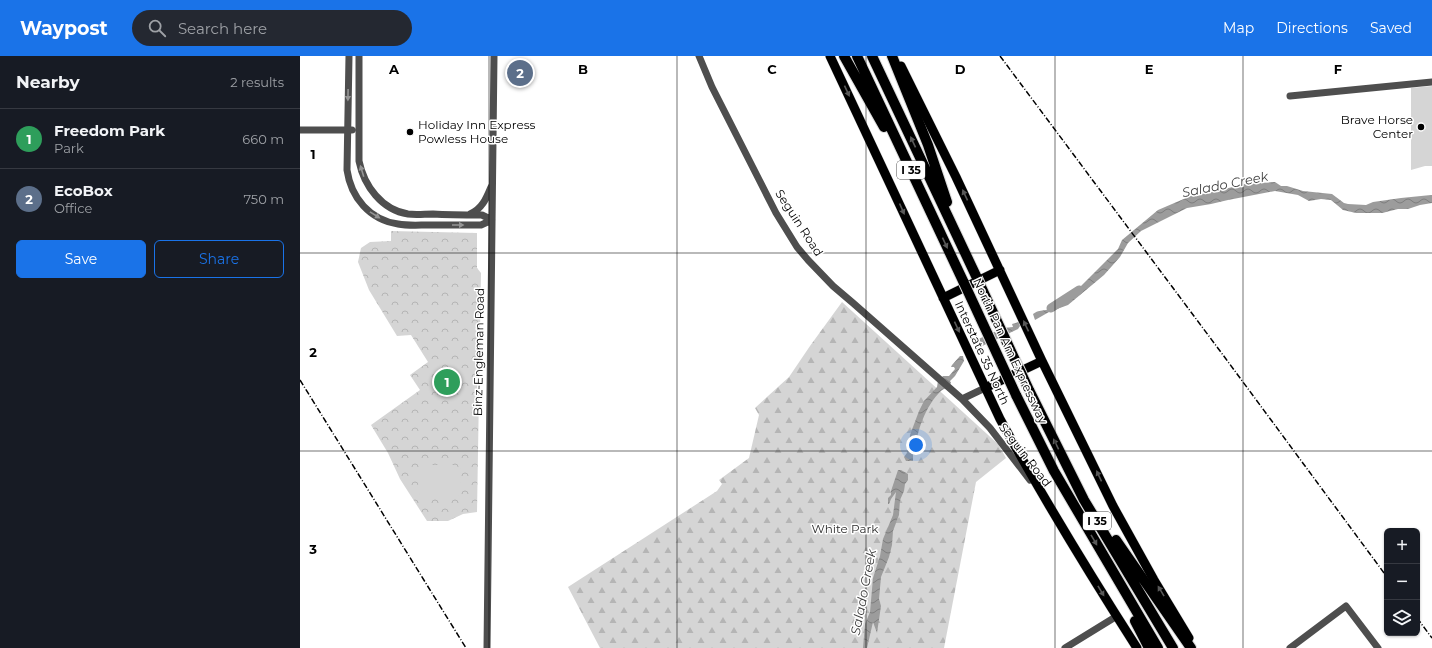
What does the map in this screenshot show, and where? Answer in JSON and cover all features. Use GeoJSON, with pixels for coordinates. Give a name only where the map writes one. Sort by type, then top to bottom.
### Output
{"type":"FeatureCollection","features":[{"type":"Feature","properties":{"kind":"highway"},"geometry":{"type":"LineString","coordinates":[[844,56],[888,134],[905,158]]}},
{"type":"Feature","properties":{"kind":"highway","name":"North Pan Am Expressway"},"geometry":{"type":"LineString","coordinates":[[857,56],[1016,395],[1054,471],[1106,562],[1158,648]]}},
{"type":"Feature","properties":{"kind":"highway","name":"North Pan Am Expressway"},"geometry":{"type":"LineString","coordinates":[[872,56],[1066,466],[1084,500],[1173,648]]}},
{"type":"Feature","properties":{"kind":"highway"},"geometry":{"type":"LineString","coordinates":[[892,56],[928,145],[965,253]]}},
{"type":"Feature","properties":{"kind":"highway"},"geometry":{"type":"LineString","coordinates":[[1066,466],[1088,496],[1134,568],[1191,648]]}},
{"type":"Feature","properties":{"kind":"highway"},"geometry":{"type":"LineString","coordinates":[[1106,562],[1149,648]]}},
{"type":"Feature","properties":{"kind":"main road","name":"Interstate 35 North"},"geometry":{"type":"LineString","coordinates":[[830,56],[985,388],[1021,458],[1137,648]]}},
{"type":"Feature","properties":{"kind":"main road"},"geometry":{"type":"LineString","coordinates":[[896,56],[956,177],[1042,361],[1113,506],[1154,580],[1195,648]]}},
{"type":"Feature","properties":{"kind":"main road"},"geometry":{"type":"LineString","coordinates":[[943,298],[1000,270]]}},
{"type":"Feature","properties":{"kind":"main road"},"geometry":{"type":"LineString","coordinates":[[985,388],[1042,361]]}},
{"type":"Feature","properties":{"kind":"street"},"geometry":{"type":"LineString","coordinates":[[349,56],[348,170],[350,182],[357,199],[370,213],[386,221],[404,225],[481,225],[492,220]]}},
{"type":"Feature","properties":{"kind":"street"},"geometry":{"type":"LineString","coordinates":[[359,56],[359,161],[362,174],[371,191],[385,204],[409,214],[482,215],[492,220]]}},
{"type":"Feature","properties":{"kind":"street","name":"Binz-Engleman Road"},"geometry":{"type":"LineString","coordinates":[[487,648],[494,56]]}},
{"type":"Feature","properties":{"kind":"street","name":"Seguin Road"},"geometry":{"type":"LineString","coordinates":[[699,56],[712,87],[776,213],[797,246],[822,277],[962,399],[990,428],[1052,509]]}},
{"type":"Feature","properties":{"kind":"street"},"geometry":{"type":"LineString","coordinates":[[1290,96],[1432,82]]}},
{"type":"Feature","properties":{"kind":"street"},"geometry":{"type":"LineString","coordinates":[[300,130],[359,130]]}},
{"type":"Feature","properties":{"kind":"street"},"geometry":{"type":"LineString","coordinates":[[469,215],[481,207],[492,183]]}},
{"type":"Feature","properties":{"kind":"street"},"geometry":{"type":"LineString","coordinates":[[962,399],[985,388]]}},
{"type":"Feature","properties":{"kind":"street"},"geometry":{"type":"LineString","coordinates":[[1290,648],[1346,606],[1378,648]]}},
{"type":"Feature","properties":{"kind":"street"},"geometry":{"type":"LineString","coordinates":[[1065,648],[1117,616]]}},
{"type":"Feature","properties":{"kind":"green space","name":"Brave Horse Center"},"geometry":{"type":"Polygon","coordinates":[[[1432,86],[1432,166],[1425,166],[1411,170],[1411,88],[1432,86]]]}},
{"type":"Feature","properties":{"kind":"green space"},"geometry":{"type":"Polygon","coordinates":[[[391,231],[477,233],[477,268],[481,273],[477,512],[463,514],[448,521],[427,521],[400,479],[388,453],[371,425],[420,390],[410,375],[428,362],[411,335],[397,336],[369,290],[358,262],[361,248],[370,242],[391,241],[391,231]]]}},
{"type":"Feature","properties":{"kind":"green space","name":"White Park"},"geometry":{"type":"Polygon","coordinates":[[[842,302],[998,444],[1006,458],[976,482],[944,648],[600,648],[568,587],[717,491],[722,484],[719,480],[749,458],[759,415],[755,408],[789,377],[842,302]]]}},
{"type":"Feature","properties":{"kind":"green space"},"geometry":{"type":"Polygon","coordinates":[[[454,465],[460,468],[461,492],[457,498],[424,498],[420,495],[418,487],[419,475],[422,466],[454,465]]]}},
{"type":"Feature","properties":{"kind":"water"},"geometry":{"type":"Polygon","coordinates":[[[1275,182],[1281,186],[1287,186],[1303,191],[1332,194],[1344,203],[1348,204],[1366,205],[1373,202],[1431,195],[1432,203],[1382,213],[1356,213],[1343,210],[1331,200],[1321,199],[1309,201],[1298,195],[1275,191],[1187,208],[1141,231],[1128,243],[1120,257],[1104,275],[1068,305],[1049,312],[1035,320],[1033,314],[1065,302],[1118,249],[1122,240],[1158,210],[1193,195],[1245,184],[1275,182]]]}},
{"type":"Feature","properties":{"kind":"water"},"geometry":{"type":"Polygon","coordinates":[[[1019,322],[1020,326],[1018,329],[978,348],[974,341],[1003,328],[1013,327],[1012,324],[1019,322]]]}},
{"type":"Feature","properties":{"kind":"water"},"geometry":{"type":"Polygon","coordinates":[[[960,356],[963,356],[964,361],[955,376],[950,381],[951,383],[947,388],[941,391],[926,411],[917,436],[913,461],[906,461],[904,457],[909,450],[910,435],[924,401],[937,387],[938,381],[943,376],[949,376],[955,369],[954,367],[951,367],[960,356]]]}},
{"type":"Feature","properties":{"kind":"water"},"geometry":{"type":"Polygon","coordinates":[[[898,470],[908,474],[908,480],[905,484],[900,500],[899,515],[893,531],[889,557],[881,577],[879,599],[881,606],[877,633],[873,622],[867,648],[863,648],[865,624],[870,612],[873,578],[880,556],[883,539],[893,515],[896,492],[889,504],[888,498],[891,495],[898,470]]]}},
{"type":"Feature","properties":{"kind":"waterway","name":"Salado Creek"},"geometry":{"type":"LineString","coordinates":[[1051,308],[1079,290]]}},
{"type":"Feature","properties":{"kind":"railway"},"geometry":{"type":"LineString","coordinates":[[1000,56],[1384,573]]}},
{"type":"Feature","properties":{"kind":"railway"},"geometry":{"type":"LineString","coordinates":[[300,380],[466,648]]}},
{"type":"Feature","properties":{"kind":"railway"},"geometry":{"type":"LineString","coordinates":[[1420,622],[1432,638]]}},
{"type":"Feature","properties":{"kind":"place","name":"EcoBox"},"geometry":{"type":"Point","coordinates":[520,73]}},
{"type":"Feature","properties":{"kind":"place","name":"Brave Horse Center"},"geometry":{"type":"Point","coordinates":[1421,127]}},
{"type":"Feature","properties":{"kind":"place","name":"Holiday Inn Express Powless House"},"geometry":{"type":"Point","coordinates":[410,132]}},
{"type":"Feature","properties":{"kind":"place","name":"Freedom Park"},"geometry":{"type":"Point","coordinates":[447,382]}}]}
